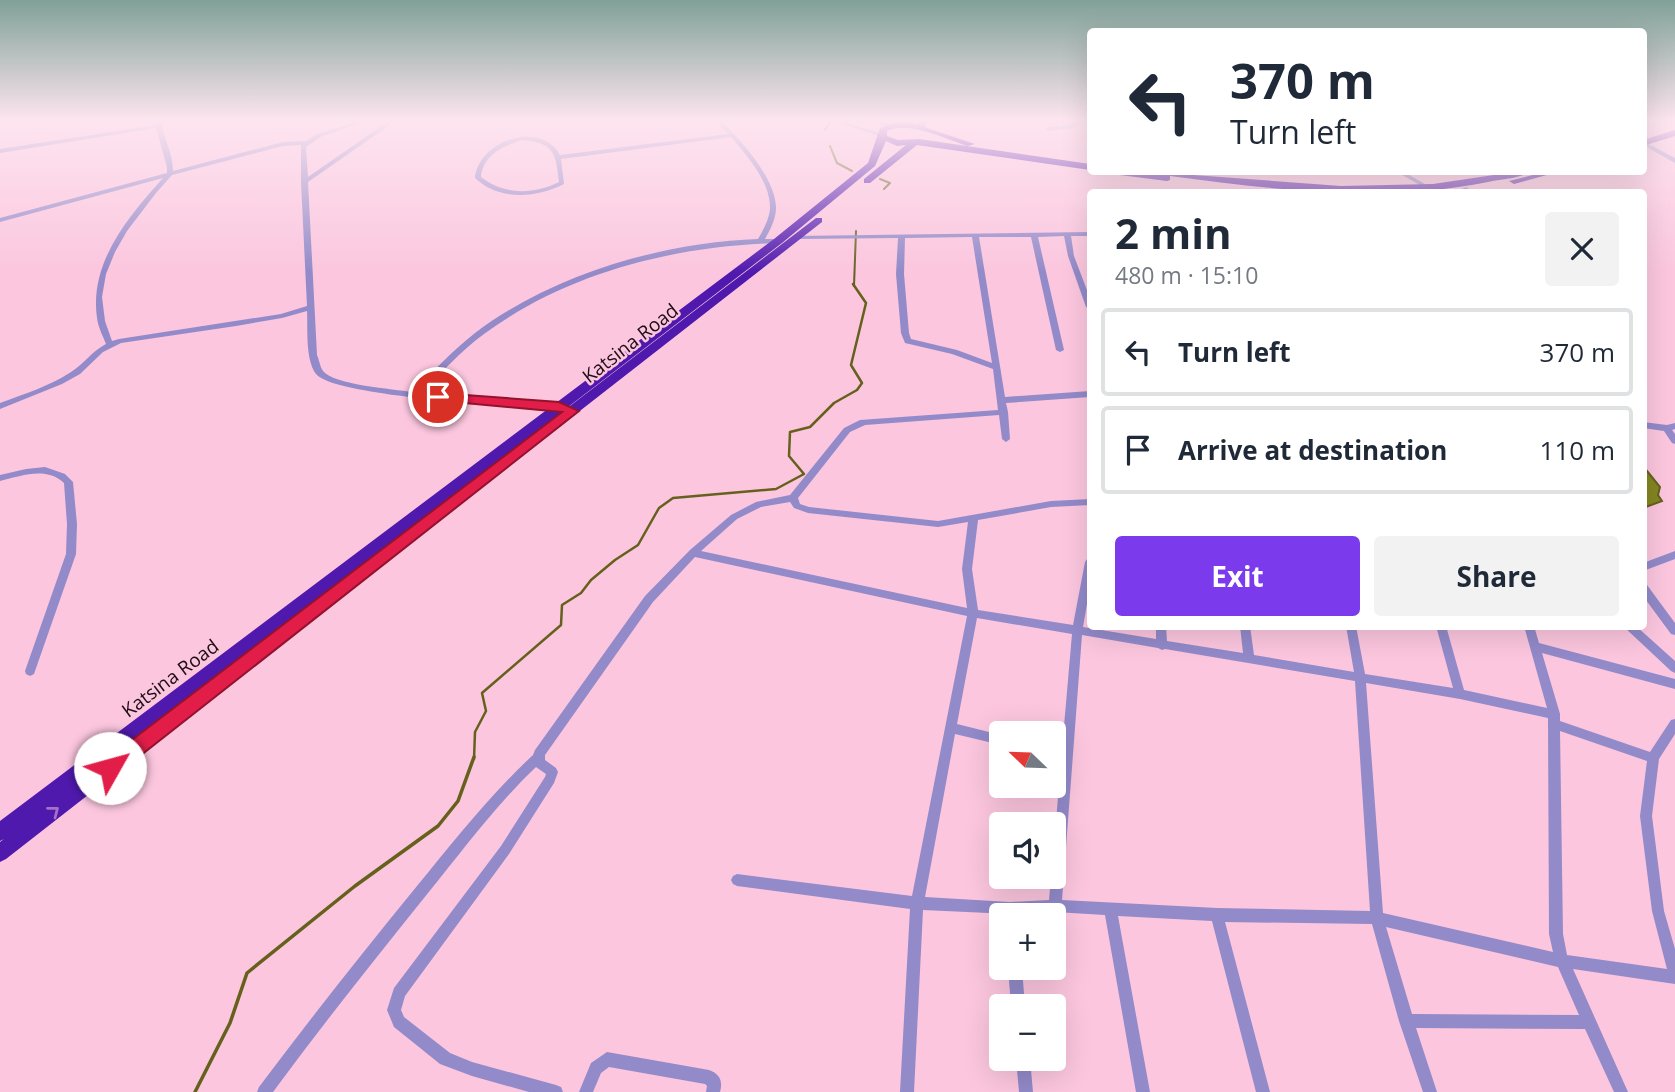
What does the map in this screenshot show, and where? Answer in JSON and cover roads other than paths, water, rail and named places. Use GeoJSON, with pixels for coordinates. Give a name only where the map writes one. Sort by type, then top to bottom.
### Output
{"type":"FeatureCollection","features":[{"type":"Feature","properties":{"kind":"highway","name":"Katsina Road"},"geometry":{"type":"LineString","coordinates":[[0,853],[865,171]]}},
{"type":"Feature","properties":{"kind":"highway","name":"Katsina Road"},"geometry":{"type":"LineString","coordinates":[[0,832],[799,237],[881,171]]}},
{"type":"Feature","properties":{"kind":"highway"},"geometry":{"type":"LineString","coordinates":[[1144,175],[1257,189]]}},
{"type":"Feature","properties":{"kind":"highway"},"geometry":{"type":"LineString","coordinates":[[1184,175],[1311,189]]}},
{"type":"Feature","properties":{"kind":"highway"},"geometry":{"type":"LineString","coordinates":[[1437,189],[1510,175]]}},
{"type":"Feature","properties":{"kind":"highway"},"geometry":{"type":"LineString","coordinates":[[1472,189],[1539,175]]}},
{"type":"Feature","properties":{"kind":"street"},"geometry":{"type":"LineString","coordinates":[[110,345],[102,330],[99,307],[102,269],[138,210],[170,171]]}},
{"type":"Feature","properties":{"kind":"street"},"geometry":{"type":"LineString","coordinates":[[0,220],[181,171]]}},
{"type":"Feature","properties":{"kind":"street"},"geometry":{"type":"LineString","coordinates":[[303,171],[314,362],[320,373],[352,386],[414,395],[566,409]]}},
{"type":"Feature","properties":{"kind":"street"},"geometry":{"type":"LineString","coordinates":[[304,182],[320,171]]}},
{"type":"Feature","properties":{"kind":"street"},"geometry":{"type":"LineString","coordinates":[[477,171],[478,178],[490,186],[526,194],[562,183],[561,171]]}},
{"type":"Feature","properties":{"kind":"street"},"geometry":{"type":"LineString","coordinates":[[757,171],[774,206],[770,223],[761,240]]}},
{"type":"Feature","properties":{"kind":"street"},"geometry":{"type":"LineString","coordinates":[[1405,175],[1430,189]]}},
{"type":"Feature","properties":{"kind":"street"},"geometry":{"type":"LineString","coordinates":[[1067,234],[1071,256],[1087,299]]}},
{"type":"Feature","properties":{"kind":"street"},"geometry":{"type":"LineString","coordinates":[[799,237],[1087,234]]}},
{"type":"Feature","properties":{"kind":"street"},"geometry":{"type":"LineString","coordinates":[[1034,235],[1060,349]]}},
{"type":"Feature","properties":{"kind":"street"},"geometry":{"type":"LineString","coordinates":[[902,236],[900,274],[908,341],[954,352],[995,367]]}},
{"type":"Feature","properties":{"kind":"street"},"geometry":{"type":"LineString","coordinates":[[975,236],[995,367],[1003,400],[1006,439]]}},
{"type":"Feature","properties":{"kind":"street"},"geometry":{"type":"LineString","coordinates":[[414,395],[489,327],[559,289],[638,261],[685,249],[761,240],[778,241]]}},
{"type":"Feature","properties":{"kind":"street"},"geometry":{"type":"LineString","coordinates":[[0,406],[67,378],[85,366],[99,349],[119,341],[282,316],[311,307]]}},
{"type":"Feature","properties":{"kind":"street"},"geometry":{"type":"LineString","coordinates":[[282,316],[311,319]]}},
{"type":"Feature","properties":{"kind":"street"},"geometry":{"type":"LineString","coordinates":[[1003,400],[1087,394]]}},
{"type":"Feature","properties":{"kind":"street"},"geometry":{"type":"LineString","coordinates":[[264,1092],[329,1005],[422,890],[505,790],[538,758],[649,599],[693,553],[734,517],[759,504],[793,498],[831,447],[855,425],[930,416],[1004,412]]}},
{"type":"Feature","properties":{"kind":"street"},"geometry":{"type":"LineString","coordinates":[[1647,425],[1671,427],[1675,441]]}},
{"type":"Feature","properties":{"kind":"street"},"geometry":{"type":"LineString","coordinates":[[0,478],[43,471],[56,472],[68,482],[72,524],[71,554],[30,671]]}},
{"type":"Feature","properties":{"kind":"street"},"geometry":{"type":"LineString","coordinates":[[793,498],[797,506],[808,510],[938,524],[1051,504],[1087,502]]}},
{"type":"Feature","properties":{"kind":"street"},"geometry":{"type":"LineString","coordinates":[[907,1092],[917,903],[972,613],[967,569],[974,519]]}},
{"type":"Feature","properties":{"kind":"street"},"geometry":{"type":"LineString","coordinates":[[693,553],[972,613],[1460,694],[1553,719],[1653,758]]}},
{"type":"Feature","properties":{"kind":"street"},"geometry":{"type":"LineString","coordinates":[[1647,566],[1675,555]]}},
{"type":"Feature","properties":{"kind":"street"},"geometry":{"type":"LineString","coordinates":[[1055,903],[1077,631],[1087,578]]}},
{"type":"Feature","properties":{"kind":"street"},"geometry":{"type":"LineString","coordinates":[[1647,593],[1675,631]]}},
{"type":"Feature","properties":{"kind":"street"},"geometry":{"type":"LineString","coordinates":[[1161,630],[1162,646]]}},
{"type":"Feature","properties":{"kind":"street"},"geometry":{"type":"LineString","coordinates":[[1245,630],[1249,660]]}},
{"type":"Feature","properties":{"kind":"street"},"geometry":{"type":"LineString","coordinates":[[1352,630],[1360,677],[1377,918],[1406,1021],[1430,1092]]}},
{"type":"Feature","properties":{"kind":"street"},"geometry":{"type":"LineString","coordinates":[[1442,630],[1460,694]]}},
{"type":"Feature","properties":{"kind":"street"},"geometry":{"type":"LineString","coordinates":[[1530,630],[1553,719],[1556,934],[1562,961],[1621,1092]]}},
{"type":"Feature","properties":{"kind":"street"},"geometry":{"type":"LineString","coordinates":[[1632,630],[1675,668]]}},
{"type":"Feature","properties":{"kind":"street"},"geometry":{"type":"LineString","coordinates":[[1536,648],[1675,684]]}},
{"type":"Feature","properties":{"kind":"street"},"geometry":{"type":"LineString","coordinates":[[1066,907],[1217,915],[1377,918],[1562,961],[1675,976],[1658,911],[1646,816],[1653,758],[1675,724]]}},
{"type":"Feature","properties":{"kind":"street"},"geometry":{"type":"LineString","coordinates":[[951,728],[989,737]]}},
{"type":"Feature","properties":{"kind":"street"},"geometry":{"type":"LineString","coordinates":[[538,758],[540,763],[550,768],[550,779],[505,850],[399,993],[394,1010],[399,1022],[445,1059],[555,1092]]}},
{"type":"Feature","properties":{"kind":"street"},"geometry":{"type":"LineString","coordinates":[[737,880],[917,903],[989,909]]}},
{"type":"Feature","properties":{"kind":"street"},"geometry":{"type":"LineString","coordinates":[[1111,911],[1143,1092]]}},
{"type":"Feature","properties":{"kind":"street"},"geometry":{"type":"LineString","coordinates":[[1217,915],[1263,1092]]}},
{"type":"Feature","properties":{"kind":"street"},"geometry":{"type":"LineString","coordinates":[[1406,1021],[1589,1022]]}},
{"type":"Feature","properties":{"kind":"street"},"geometry":{"type":"LineString","coordinates":[[586,1092],[596,1068],[607,1059],[709,1077],[715,1084],[713,1092]]}},
{"type":"Feature","properties":{"kind":"street"},"geometry":{"type":"LineString","coordinates":[[1024,1071],[1026,1092]]}},
{"type":"Feature","properties":{"kind":"waterway"},"geometry":{"type":"LineString","coordinates":[[880,179],[890,183],[884,189]]}},
{"type":"Feature","properties":{"kind":"waterway"},"geometry":{"type":"LineString","coordinates":[[854,285],[856,231]]}},
{"type":"Feature","properties":{"kind":"waterway"},"geometry":{"type":"LineString","coordinates":[[474,759],[475,732],[486,711],[482,693],[561,625],[562,605],[581,593],[591,580],[615,560],[638,545],[659,508],[673,498],[776,489],[804,474],[789,456],[790,432],[810,427],[834,403],[857,390],[862,383],[851,365],[866,303],[854,285]]}},
{"type":"Feature","properties":{"kind":"waterway"},"geometry":{"type":"LineString","coordinates":[[195,1092],[230,1023],[247,973],[355,886],[438,826],[458,801],[474,757]]}}]}
